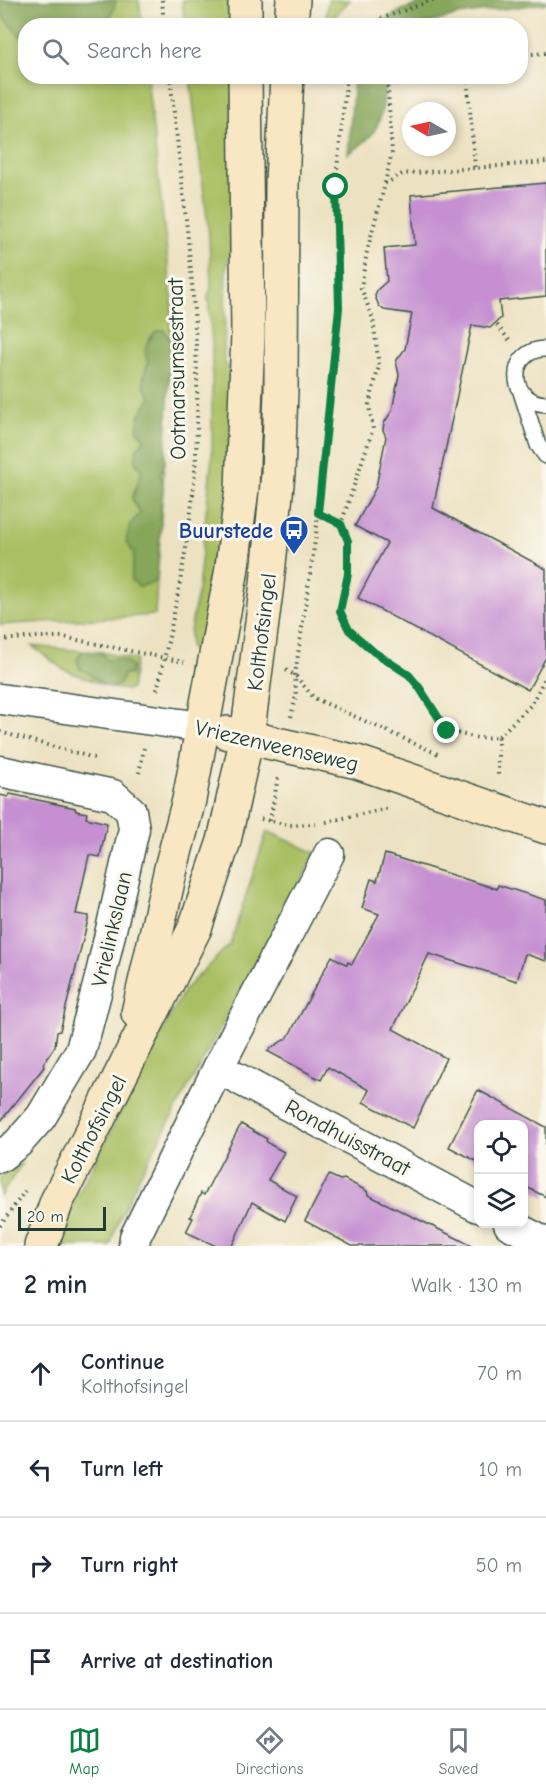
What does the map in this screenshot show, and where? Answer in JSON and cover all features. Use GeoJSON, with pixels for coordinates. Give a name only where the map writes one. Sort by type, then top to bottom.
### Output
{"type":"FeatureCollection","features":[{"type":"Feature","properties":{"kind":"main road"},"geometry":{"type":"LineString","coordinates":[[245,0],[245,18]]}},
{"type":"Feature","properties":{"kind":"main road"},"geometry":{"type":"LineString","coordinates":[[292,18],[293,0]]}},
{"type":"Feature","properties":{"kind":"main road","name":"Kolthofsingel"},"geometry":{"type":"LineString","coordinates":[[130,1056],[141,993],[189,800],[231,574],[242,489],[248,334],[245,84]]}},
{"type":"Feature","properties":{"kind":"main road","name":"Kolthofsingel"},"geometry":{"type":"LineString","coordinates":[[41,1246],[57,1201],[195,928],[224,841],[247,737],[267,584],[278,474],[281,391],[282,183],[287,84]]}},
{"type":"Feature","properties":{"kind":"main road","name":"Vriezenveenseweg"},"geometry":{"type":"LineString","coordinates":[[202,727],[357,762],[546,827]]}},
{"type":"Feature","properties":{"kind":"main road","name":"Kolthofsingel"},"geometry":{"type":"LineString","coordinates":[[20,1246],[57,1201]]}},
{"type":"Feature","properties":{"kind":"street","name":"Vriezenveenseweg"},"geometry":{"type":"LineString","coordinates":[[0,699],[202,727]]}},
{"type":"Feature","properties":{"kind":"street","name":"Vrielinkslaan"},"geometry":{"type":"LineString","coordinates":[[0,771],[113,795],[131,811],[134,829],[81,1050],[41,1117],[18,1143],[0,1157]]}},
{"type":"Feature","properties":{"kind":"street"},"geometry":{"type":"LineString","coordinates":[[134,1246],[135,1237],[218,1068],[329,854]]}},
{"type":"Feature","properties":{"kind":"street","name":"Rondhuisstraat"},"geometry":{"type":"LineString","coordinates":[[218,1068],[474,1205]]}},
{"type":"Feature","properties":{"kind":"street"},"geometry":{"type":"LineString","coordinates":[[517,1228],[546,1243]]}},
{"type":"Feature","properties":{"kind":"lane"},"geometry":{"type":"LineString","coordinates":[[546,349],[531,352],[523,357],[519,365],[517,384],[538,445],[546,456]]}},
{"type":"Feature","properties":{"kind":"lane"},"geometry":{"type":"LineString","coordinates":[[521,392],[536,403],[546,404]]}},
{"type":"Feature","properties":{"kind":"path"},"geometry":{"type":"LineString","coordinates":[[162,0],[163,18]]}},
{"type":"Feature","properties":{"kind":"path"},"geometry":{"type":"LineString","coordinates":[[383,18],[433,0]]}},
{"type":"Feature","properties":{"kind":"path"},"geometry":{"type":"LineString","coordinates":[[528,54],[546,53]]}},
{"type":"Feature","properties":{"kind":"path","name":"Ootmarsumsestraat"},"geometry":{"type":"LineString","coordinates":[[0,640],[63,637],[165,659],[187,539],[195,471],[197,387],[192,280],[171,84]]}},
{"type":"Feature","properties":{"kind":"path","name":"Kolthofsingel"},"geometry":{"type":"LineString","coordinates":[[346,84],[336,187],[339,308],[318,513],[295,675],[314,698],[443,756]]}},
{"type":"Feature","properties":{"kind":"path"},"geometry":{"type":"LineString","coordinates":[[388,84],[392,152],[367,251],[361,288],[373,319],[379,366],[369,405],[373,429],[341,524],[348,541],[348,574],[340,611],[349,630],[374,652],[409,675],[447,731],[478,738],[498,737],[531,705],[546,676]]}},
{"type":"Feature","properties":{"kind":"path"},"geometry":{"type":"LineString","coordinates":[[468,84],[474,167]]}},
{"type":"Feature","properties":{"kind":"path"},"geometry":{"type":"LineString","coordinates":[[385,184],[402,174],[546,162]]}},
{"type":"Feature","properties":{"kind":"path"},"geometry":{"type":"LineString","coordinates":[[497,324],[510,342]]}},
{"type":"Feature","properties":{"kind":"path"},"geometry":{"type":"LineString","coordinates":[[318,513],[341,524]]}},
{"type":"Feature","properties":{"kind":"path"},"geometry":{"type":"LineString","coordinates":[[0,732],[106,762]]}},
{"type":"Feature","properties":{"kind":"path"},"geometry":{"type":"LineString","coordinates":[[490,779],[498,784],[498,737]]}},
{"type":"Feature","properties":{"kind":"path"},"geometry":{"type":"LineString","coordinates":[[128,769],[139,773]]}},
{"type":"Feature","properties":{"kind":"path"},"geometry":{"type":"LineString","coordinates":[[270,821],[289,825],[316,825],[344,818]]}},
{"type":"Feature","properties":{"kind":"green space"},"geometry":{"type":"Polygon","coordinates":[[[0,0],[139,0],[141,18],[18,18],[18,84],[148,84],[172,298],[155,615],[0,625],[0,0]]]}},
{"type":"Feature","properties":{"kind":"green space"},"geometry":{"type":"Polygon","coordinates":[[[0,0],[116,0],[109,18],[18,18],[18,34],[0,14],[0,0]]]}},
{"type":"Feature","properties":{"kind":"green space"},"geometry":{"type":"Polygon","coordinates":[[[182,0],[233,0],[233,18],[184,18],[182,0]]]}},
{"type":"Feature","properties":{"kind":"green space"},"geometry":{"type":"Polygon","coordinates":[[[328,0],[350,0],[334,18],[326,18],[328,0]]]}},
{"type":"Feature","properties":{"kind":"green space"},"geometry":{"type":"Polygon","coordinates":[[[431,0],[546,0],[546,3],[448,18],[388,18],[402,10],[431,0]]]}},
{"type":"Feature","properties":{"kind":"green space"},"geometry":{"type":"Polygon","coordinates":[[[191,84],[235,84],[236,228],[226,269],[224,360],[233,378],[228,479],[205,649],[190,649],[190,631],[198,590],[212,456],[212,345],[208,296],[211,288],[209,235],[191,84]]]}},
{"type":"Feature","properties":{"kind":"green space"},"geometry":{"type":"Polygon","coordinates":[[[353,84],[385,84],[382,112],[375,130],[360,146],[348,154],[353,84]]]}},
{"type":"Feature","properties":{"kind":"green space"},"geometry":{"type":"Polygon","coordinates":[[[164,330],[171,341],[165,464],[160,473],[163,492],[157,581],[140,587],[131,580],[134,553],[126,542],[130,524],[140,513],[132,499],[142,471],[135,462],[137,448],[145,440],[137,429],[140,414],[151,398],[144,384],[148,362],[146,349],[156,331],[164,330]]]}},
{"type":"Feature","properties":{"kind":"green space"},"geometry":{"type":"Polygon","coordinates":[[[32,646],[82,651],[77,659],[80,669],[92,674],[106,686],[63,669],[32,646]]]}},
{"type":"Feature","properties":{"kind":"green space"},"geometry":{"type":"Polygon","coordinates":[[[82,651],[101,652],[107,660],[123,660],[132,667],[130,675],[123,674],[121,683],[112,688],[108,687],[80,669],[77,659],[82,651]]]}},
{"type":"Feature","properties":{"kind":"green space"},"geometry":{"type":"Polygon","coordinates":[[[101,652],[136,660],[131,689],[112,688],[121,683],[101,652]]]}},
{"type":"Feature","properties":{"kind":"green space"},"geometry":{"type":"Polygon","coordinates":[[[267,831],[316,853],[140,1175],[118,1222],[110,1246],[51,1246],[184,990],[230,944],[267,831]]]}},
{"type":"Feature","properties":{"kind":"green space"},"geometry":{"type":"Polygon","coordinates":[[[22,1163],[0,1197],[0,1177],[22,1163]]]}},
{"type":"Feature","properties":{"kind":"building"},"geometry":{"type":"Polygon","coordinates":[[[546,183],[546,296],[499,301],[501,318],[490,328],[472,325],[433,508],[546,569],[546,657],[528,690],[358,598],[387,543],[355,526],[376,487],[386,437],[383,430],[384,423],[392,411],[399,375],[396,361],[405,349],[412,314],[384,310],[379,306],[375,296],[377,290],[387,281],[384,248],[415,245],[411,195],[546,183]]]}},
{"type":"Feature","properties":{"kind":"building"},"geometry":{"type":"Polygon","coordinates":[[[10,794],[75,808],[76,811],[87,813],[86,818],[107,823],[100,857],[89,855],[76,914],[89,916],[55,1046],[43,1064],[44,1067],[0,1122],[0,795],[8,797],[10,794]]]}},
{"type":"Feature","properties":{"kind":"building"},"geometry":{"type":"Polygon","coordinates":[[[385,854],[497,889],[498,885],[546,900],[546,961],[525,954],[517,981],[429,954],[393,1029],[446,1058],[413,1128],[363,1102],[369,1090],[328,1067],[321,1080],[267,1051],[288,1037],[332,956],[347,965],[348,962],[352,964],[379,914],[362,908],[371,879],[377,881],[385,854]]]}},
{"type":"Feature","properties":{"kind":"building"},"geometry":{"type":"Polygon","coordinates":[[[478,1090],[546,1127],[546,1197],[528,1188],[528,1120],[474,1120],[474,1160],[449,1147],[478,1090]]]}},
{"type":"Feature","properties":{"kind":"building"},"geometry":{"type":"Polygon","coordinates":[[[241,1124],[284,1152],[268,1180],[297,1196],[285,1221],[252,1202],[232,1246],[216,1246],[186,1232],[201,1193],[204,1195],[241,1124]]]}},
{"type":"Feature","properties":{"kind":"building"},"geometry":{"type":"Polygon","coordinates":[[[329,1175],[340,1180],[344,1179],[367,1191],[368,1195],[473,1246],[352,1246],[305,1221],[329,1175]]]}},
{"type":"Feature","properties":{"kind":"place","name":"Buurstede"},"geometry":{"type":"Point","coordinates":[294,556]}},
{"type":"Feature","properties":{"kind":"route"},"geometry":{"type":"LineString","coordinates":[[336,187],[339,308],[318,513],[341,524],[348,541],[348,574],[340,611],[349,630],[374,652],[409,675],[447,731]]}}]}
